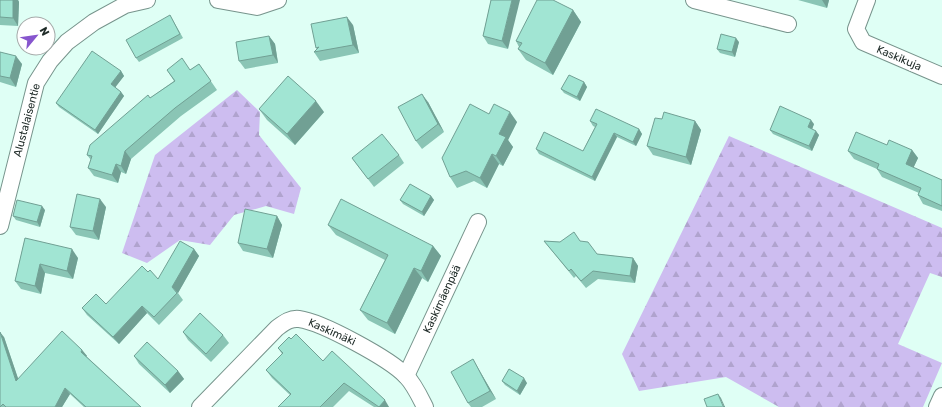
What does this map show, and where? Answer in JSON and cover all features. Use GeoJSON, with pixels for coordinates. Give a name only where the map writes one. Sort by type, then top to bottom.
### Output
{"type":"FeatureCollection","features":[{"type":"Feature","properties":{"kind":"street","name":"Alustalaisentie"},"geometry":{"type":"LineString","coordinates":[[0,226],[36,83],[39,77],[50,61],[68,42],[94,22],[125,6],[147,0]]}},
{"type":"Feature","properties":{"kind":"street"},"geometry":{"type":"LineString","coordinates":[[218,0],[257,7],[278,0]]}},
{"type":"Feature","properties":{"kind":"street"},"geometry":{"type":"LineString","coordinates":[[694,0],[788,24]]}},
{"type":"Feature","properties":{"kind":"street","name":"Kaskikuja"},"geometry":{"type":"LineString","coordinates":[[867,0],[856,29],[862,42],[942,76]]}},
{"type":"Feature","properties":{"kind":"street","name":"Kaskimäenpää"},"geometry":{"type":"LineString","coordinates":[[406,376],[478,222]]}},
{"type":"Feature","properties":{"kind":"street","name":"Kaskimäki"},"geometry":{"type":"LineString","coordinates":[[200,407],[277,328],[287,321],[298,318],[344,337],[380,355],[406,376],[425,407]]}},
{"type":"Feature","properties":{"kind":"street"},"geometry":{"type":"LineString","coordinates":[[937,407],[942,396]]}},
{"type":"Feature","properties":{"kind":"green space"},"geometry":{"type":"Polygon","coordinates":[[[237,90],[260,112],[259,135],[301,188],[294,214],[266,206],[234,215],[210,245],[180,240],[147,263],[122,253],[155,155],[237,90]]]}},
{"type":"Feature","properties":{"kind":"green space"},"geometry":{"type":"Polygon","coordinates":[[[729,136],[942,228],[942,277],[930,273],[898,344],[942,363],[923,407],[779,407],[726,377],[639,391],[622,354],[729,136]]]}},
{"type":"Feature","properties":{"kind":"building"},"geometry":{"type":"Polygon","coordinates":[[[0,0],[13,0],[13,18],[0,17],[0,0]]]}},
{"type":"Feature","properties":{"kind":"building"},"geometry":{"type":"Polygon","coordinates":[[[491,0],[512,0],[502,41],[483,36],[491,0]]]}},
{"type":"Feature","properties":{"kind":"building"},"geometry":{"type":"Polygon","coordinates":[[[537,0],[553,0],[573,10],[545,63],[518,49],[522,43],[516,41],[537,0]]]}},
{"type":"Feature","properties":{"kind":"building"},"geometry":{"type":"Polygon","coordinates":[[[170,15],[180,34],[136,58],[126,40],[170,15]]]}},
{"type":"Feature","properties":{"kind":"building"},"geometry":{"type":"Polygon","coordinates":[[[347,17],[353,45],[314,52],[319,47],[316,48],[311,24],[347,17]]]}},
{"type":"Feature","properties":{"kind":"building"},"geometry":{"type":"Polygon","coordinates":[[[721,34],[736,38],[732,52],[717,49],[721,34]]]}},
{"type":"Feature","properties":{"kind":"building"},"geometry":{"type":"Polygon","coordinates":[[[269,36],[273,55],[239,61],[236,42],[269,36]]]}},
{"type":"Feature","properties":{"kind":"building"},"geometry":{"type":"Polygon","coordinates":[[[92,51],[121,71],[111,84],[121,92],[95,130],[56,103],[92,51]]]}},
{"type":"Feature","properties":{"kind":"building"},"geometry":{"type":"Polygon","coordinates":[[[0,52],[16,56],[10,78],[0,76],[0,52]]]}},
{"type":"Feature","properties":{"kind":"building"},"geometry":{"type":"Polygon","coordinates":[[[182,58],[190,70],[199,64],[211,81],[175,108],[125,151],[121,166],[116,164],[112,175],[88,168],[92,156],[87,155],[90,145],[148,95],[150,98],[175,81],[167,70],[182,58]]]}},
{"type":"Feature","properties":{"kind":"building"},"geometry":{"type":"Polygon","coordinates":[[[569,75],[584,82],[577,97],[561,89],[569,75]]]}},
{"type":"Feature","properties":{"kind":"building"},"geometry":{"type":"Polygon","coordinates":[[[288,76],[316,101],[287,134],[259,109],[288,76]]]}},
{"type":"Feature","properties":{"kind":"building"},"geometry":{"type":"Polygon","coordinates":[[[422,94],[438,124],[416,141],[398,107],[422,94]]]}},
{"type":"Feature","properties":{"kind":"building"},"geometry":{"type":"Polygon","coordinates":[[[470,104],[489,114],[494,104],[510,112],[499,134],[506,137],[496,156],[492,154],[480,178],[466,171],[450,177],[442,158],[470,104]]]}},
{"type":"Feature","properties":{"kind":"building"},"geometry":{"type":"Polygon","coordinates":[[[780,106],[811,120],[808,127],[816,131],[809,146],[770,130],[780,106]]]}},
{"type":"Feature","properties":{"kind":"building"},"geometry":{"type":"Polygon","coordinates":[[[596,109],[639,129],[633,142],[614,133],[592,177],[536,149],[544,132],[583,151],[597,124],[590,121],[596,109]]]}},
{"type":"Feature","properties":{"kind":"building"},"geometry":{"type":"Polygon","coordinates":[[[664,112],[695,121],[686,157],[647,146],[655,118],[662,119],[664,112]]]}},
{"type":"Feature","properties":{"kind":"building"},"geometry":{"type":"Polygon","coordinates":[[[856,132],[887,145],[889,140],[912,150],[906,164],[942,180],[942,206],[918,195],[921,188],[877,169],[879,164],[848,151],[856,132]]]}},
{"type":"Feature","properties":{"kind":"building"},"geometry":{"type":"Polygon","coordinates":[[[382,134],[399,155],[368,179],[352,158],[382,134]]]}},
{"type":"Feature","properties":{"kind":"building"},"geometry":{"type":"Polygon","coordinates":[[[410,184],[431,196],[422,212],[400,200],[410,184]]]}},
{"type":"Feature","properties":{"kind":"building"},"geometry":{"type":"Polygon","coordinates":[[[77,194],[100,199],[93,231],[70,227],[77,194]]]}},
{"type":"Feature","properties":{"kind":"building"},"geometry":{"type":"Polygon","coordinates":[[[341,199],[433,246],[421,271],[414,268],[387,323],[360,310],[388,255],[328,225],[341,199]]]}},
{"type":"Feature","properties":{"kind":"building"},"geometry":{"type":"Polygon","coordinates":[[[17,200],[42,206],[37,222],[13,216],[17,200]]]}},
{"type":"Feature","properties":{"kind":"building"},"geometry":{"type":"Polygon","coordinates":[[[245,209],[277,216],[267,249],[238,243],[245,209]]]}},
{"type":"Feature","properties":{"kind":"building"},"geometry":{"type":"Polygon","coordinates":[[[574,232],[580,241],[588,242],[597,254],[633,258],[630,276],[593,271],[581,281],[571,269],[569,271],[544,241],[560,242],[574,232]]]}},
{"type":"Feature","properties":{"kind":"building"},"geometry":{"type":"Polygon","coordinates":[[[25,238],[72,249],[67,271],[40,264],[35,286],[15,281],[25,238]]]}},
{"type":"Feature","properties":{"kind":"building"},"geometry":{"type":"Polygon","coordinates":[[[180,241],[194,249],[172,287],[177,293],[154,317],[142,306],[113,337],[82,308],[96,294],[106,304],[142,266],[148,272],[150,270],[158,279],[180,241]]]}},
{"type":"Feature","properties":{"kind":"building"},"geometry":{"type":"Polygon","coordinates":[[[200,313],[223,335],[206,354],[183,332],[200,313]]]}},
{"type":"Feature","properties":{"kind":"building"},"geometry":{"type":"Polygon","coordinates":[[[62,331],[82,350],[81,352],[141,407],[86,407],[65,388],[55,407],[6,407],[3,404],[0,407],[0,332],[16,381],[62,331]]]}},
{"type":"Feature","properties":{"kind":"building"},"geometry":{"type":"Polygon","coordinates":[[[296,334],[323,361],[332,351],[385,400],[379,407],[344,383],[320,407],[278,407],[291,394],[266,370],[283,353],[278,348],[289,337],[291,339],[296,334]]]}},
{"type":"Feature","properties":{"kind":"building"},"geometry":{"type":"Polygon","coordinates":[[[147,342],[178,371],[165,385],[134,356],[147,342]]]}},
{"type":"Feature","properties":{"kind":"building"},"geometry":{"type":"Polygon","coordinates":[[[473,359],[490,391],[468,403],[451,372],[473,359]]]}},
{"type":"Feature","properties":{"kind":"building"},"geometry":{"type":"Polygon","coordinates":[[[509,369],[524,378],[517,391],[502,381],[509,369]]]}},
{"type":"Feature","properties":{"kind":"building"},"geometry":{"type":"Polygon","coordinates":[[[718,394],[723,406],[725,407],[707,407],[704,399],[718,394]]]}}]}
